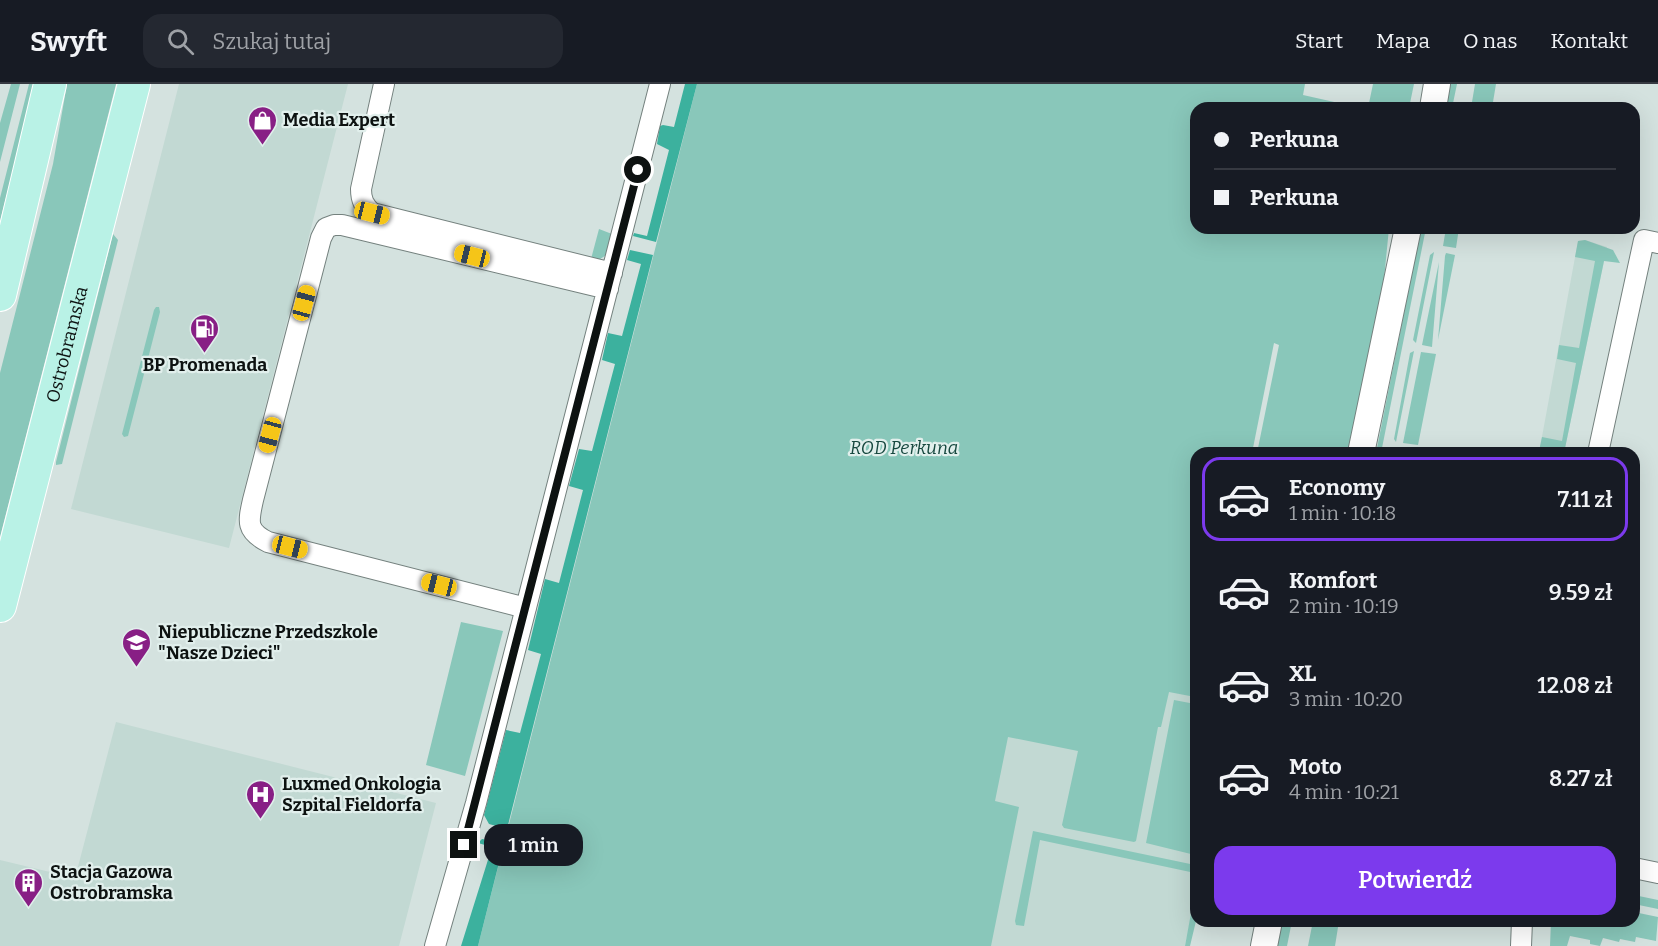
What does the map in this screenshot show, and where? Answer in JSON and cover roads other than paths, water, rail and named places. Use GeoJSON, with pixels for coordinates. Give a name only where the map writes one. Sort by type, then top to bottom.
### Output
{"type":"FeatureCollection","features":[{"type":"Feature","properties":{"kind":"main road"},"geometry":{"type":"LineString","coordinates":[[0,295],[50,84]]}},
{"type":"Feature","properties":{"kind":"main road","name":"Ostrobramska"},"geometry":{"type":"LineString","coordinates":[[0,606],[134,84]]}},
{"type":"Feature","properties":{"kind":"street"},"geometry":{"type":"LineString","coordinates":[[384,84],[361,189],[361,198],[365,207],[372,213],[610,281]]}},
{"type":"Feature","properties":{"kind":"street"},"geometry":{"type":"LineString","coordinates":[[435,946],[470,826],[660,84]]}},
{"type":"Feature","properties":{"kind":"street"},"geometry":{"type":"LineString","coordinates":[[1434,102],[1437,84]]}},
{"type":"Feature","properties":{"kind":"street"},"geometry":{"type":"LineString","coordinates":[[526,608],[268,542],[258,537],[250,529],[249,516],[253,500],[321,238],[326,228],[342,225],[610,281]]}},
{"type":"Feature","properties":{"kind":"street"},"geometry":{"type":"LineString","coordinates":[[1362,447],[1407,234]]}},
{"type":"Feature","properties":{"kind":"street"},"geometry":{"type":"LineString","coordinates":[[1599,447],[1644,240],[1658,243]]}},
{"type":"Feature","properties":{"kind":"street"},"geometry":{"type":"LineString","coordinates":[[1640,869],[1658,873]]}},
{"type":"Feature","properties":{"kind":"street"},"geometry":{"type":"LineString","coordinates":[[1264,946],[1268,927]]}},
{"type":"Feature","properties":{"kind":"street"},"geometry":{"type":"LineString","coordinates":[[1521,946],[1522,927]]}},
{"type":"Feature","properties":{"kind":"place","name":"Media Expert"},"geometry":{"type":"Point","coordinates":[262,146]}},
{"type":"Feature","properties":{"kind":"place","name":"BP Promenada"},"geometry":{"type":"Point","coordinates":[205,354]}},
{"type":"Feature","properties":{"kind":"place","name":"Niepubliczne Przedszkole \"Nasze Dzieci\""},"geometry":{"type":"Point","coordinates":[137,668]}},
{"type":"Feature","properties":{"kind":"place","name":"Luxmed Onkologia Szpital Fieldorfa"},"geometry":{"type":"Point","coordinates":[261,820]}},
{"type":"Feature","properties":{"kind":"place","name":"Stacja Gazowa Ostrobramska"},"geometry":{"type":"Point","coordinates":[29,908]}},
{"type":"Feature","properties":{"kind":"park label","name":"ROD Perkuna"},"geometry":{"type":"Point","coordinates":[904,448]}}]}
